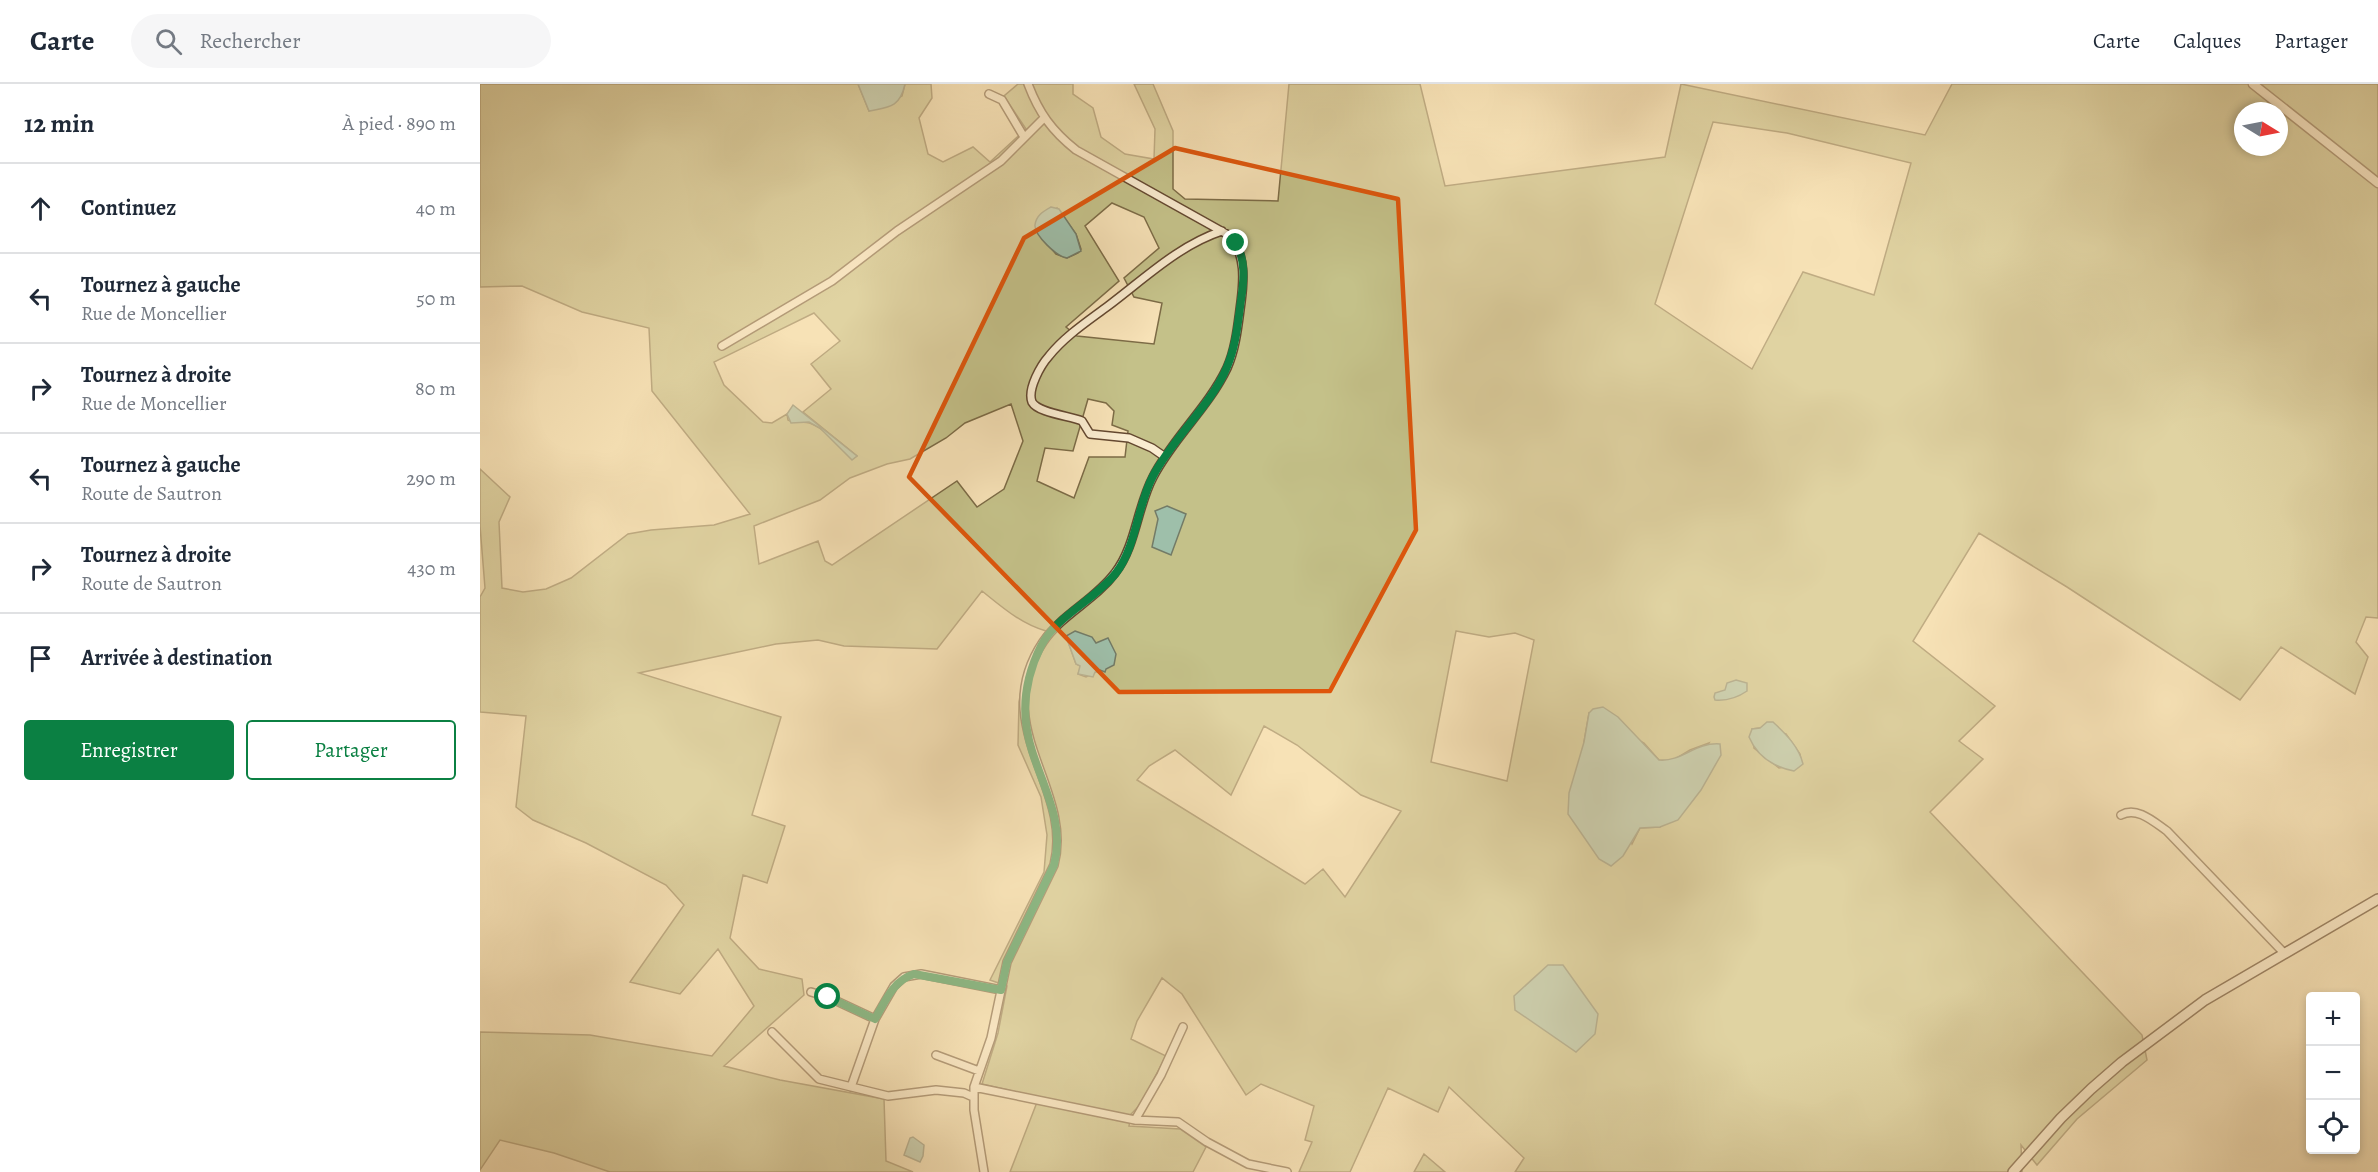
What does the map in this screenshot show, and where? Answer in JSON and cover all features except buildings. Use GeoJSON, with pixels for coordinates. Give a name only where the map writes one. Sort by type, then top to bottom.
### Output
{"type":"FeatureCollection","features":[{"type":"Feature","properties":{"kind":"main road"},"geometry":{"type":"LineString","coordinates":[[2013,1172],[2061,1118],[2122,1062],[2205,1000],[2378,899]]}},
{"type":"Feature","properties":{"kind":"street"},"geometry":{"type":"LineString","coordinates":[[984,1172],[973,1097],[974,1087],[991,1038],[1007,962],[1054,865],[1057,852],[1058,834],[1053,811],[1027,733],[1024,706],[1029,675],[1043,642],[1098,591],[1122,564],[1143,499],[1165,457],[1228,367],[1244,284],[1240,251],[1232,237],[1197,216],[1115,174],[1076,150],[1056,134],[1044,118],[1028,84]]}},
{"type":"Feature","properties":{"kind":"street"},"geometry":{"type":"LineString","coordinates":[[2253,84],[2378,183]]}},
{"type":"Feature","properties":{"kind":"street"},"geometry":{"type":"LineString","coordinates":[[989,94],[1002,100],[1024,136]]}},
{"type":"Feature","properties":{"kind":"street"},"geometry":{"type":"LineString","coordinates":[[722,346],[832,281],[897,231],[1000,161],[1044,118]]}},
{"type":"Feature","properties":{"kind":"street"},"geometry":{"type":"LineString","coordinates":[[1165,457],[1152,448],[1129,438],[1090,434],[1083,421],[1040,408],[1032,401],[1032,390],[1044,363],[1068,337],[1166,261],[1192,244],[1222,231]]}},
{"type":"Feature","properties":{"kind":"street"},"geometry":{"type":"LineString","coordinates":[[2121,815],[2131,812],[2144,816],[2167,831],[2284,952]]}},
{"type":"Feature","properties":{"kind":"street"},"geometry":{"type":"LineString","coordinates":[[851,1087],[875,1019],[894,986],[904,977],[914,974],[1001,990]]}},
{"type":"Feature","properties":{"kind":"street"},"geometry":{"type":"LineString","coordinates":[[811,992],[828,997],[875,1019]]}},
{"type":"Feature","properties":{"kind":"street"},"geometry":{"type":"LineString","coordinates":[[1135,1120],[1161,1075],[1183,1027]]}},
{"type":"Feature","properties":{"kind":"street"},"geometry":{"type":"LineString","coordinates":[[772,1032],[819,1079],[888,1096],[936,1090],[964,1093],[973,1097]]}},
{"type":"Feature","properties":{"kind":"street"},"geometry":{"type":"LineString","coordinates":[[936,1055],[979,1071]]}},
{"type":"Feature","properties":{"kind":"street"},"geometry":{"type":"LineString","coordinates":[[974,1087],[1135,1120],[1178,1122],[1207,1142],[1248,1164],[1287,1172]]}},
{"type":"Feature","properties":{"kind":"highlighted area"},"geometry":{"type":"Polygon","coordinates":[[[1175,148],[1398,199],[1416,530],[1330,691],[1119,692],[909,477],[1024,238],[1175,148]]]}},
{"type":"Feature","properties":{"kind":"shaded area"},"geometry":{"type":"Polygon","coordinates":[[[480,84],[858,84],[869,111],[902,96],[905,84],[931,84],[932,98],[919,118],[928,154],[943,162],[973,147],[990,162],[1026,129],[1004,96],[1018,84],[1073,84],[1073,94],[1093,108],[1101,137],[1125,154],[1154,159],[1155,129],[1134,84],[1153,84],[1173,131],[1173,189],[1185,199],[1278,201],[1289,84],[1420,84],[1445,186],[1665,157],[1681,84],[1925,135],[1952,84],[2378,84],[2378,618],[2366,617],[2356,642],[2368,657],[2355,694],[2281,647],[2240,700],[2067,587],[1979,533],[1913,641],[1995,706],[1959,741],[1983,759],[1930,812],[2142,1035],[2147,1060],[2077,1119],[2037,1165],[2021,1145],[2022,1172],[1515,1172],[1524,1158],[1449,1087],[1438,1112],[1388,1088],[1350,1172],[1299,1172],[1312,1142],[1305,1140],[1314,1106],[1261,1084],[1246,1095],[1182,994],[1162,978],[1137,1021],[1131,1039],[1166,1056],[1140,1105],[1131,1114],[1129,1126],[1180,1129],[1206,1147],[1193,1172],[1010,1172],[1039,1097],[982,1084],[998,1033],[1007,986],[990,980],[1044,872],[1047,835],[1041,797],[1018,745],[1019,702],[1024,674],[1035,648],[1046,631],[1004,609],[982,591],[937,649],[844,646],[818,640],[776,644],[639,673],[781,717],[752,815],[785,826],[767,883],[743,875],[730,938],[759,969],[802,979],[804,995],[724,1066],[780,1080],[884,1099],[886,1161],[913,1172],[610,1172],[554,1153],[500,1140],[480,1170],[480,1032],[590,1035],[712,1056],[754,1006],[718,949],[680,994],[630,982],[684,905],[666,885],[586,843],[533,820],[516,807],[526,716],[480,712],[480,597],[485,588],[480,526],[480,469],[510,497],[499,522],[502,588],[523,592],[546,589],[571,578],[628,534],[714,525],[750,514],[652,391],[649,328],[582,312],[522,286],[480,287],[480,84]],[[1713,122],[1655,304],[1752,369],[1803,272],[1874,295],[1911,163],[1787,133],[1713,122]],[[1112,203],[1085,226],[1119,281],[1066,327],[1077,336],[1154,344],[1162,303],[1134,297],[1124,278],[1159,248],[1144,217],[1112,203]],[[1057,208],[1037,231],[1056,254],[1067,258],[1081,249],[1076,234],[1057,208]],[[814,313],[714,362],[724,385],[763,422],[772,423],[787,414],[788,420],[809,423],[823,430],[852,459],[857,456],[803,412],[831,389],[811,364],[840,341],[814,313]],[[1088,399],[1073,451],[1045,448],[1037,481],[1074,498],[1089,457],[1125,457],[1128,431],[1112,425],[1114,411],[1106,403],[1088,399]],[[1011,404],[965,423],[946,438],[910,459],[887,464],[850,478],[820,500],[754,526],[759,564],[818,541],[825,561],[832,565],[957,481],[977,507],[1004,489],[1023,441],[1011,404]],[[1456,631],[1431,762],[1507,781],[1534,640],[1515,633],[1489,637],[1456,631]],[[1066,636],[1076,664],[1081,666],[1078,674],[1086,677],[1100,670],[1096,643],[1066,636]],[[1589,713],[1584,742],[1632,844],[1640,828],[1660,827],[1709,743],[1690,750],[1672,761],[1659,760],[1644,743],[1589,713]],[[1264,726],[1231,795],[1175,750],[1149,766],[1137,780],[1305,884],[1323,869],[1345,897],[1401,811],[1361,795],[1297,745],[1264,726]],[[1760,728],[1752,729],[1754,748],[1779,768],[1802,764],[1800,754],[1786,734],[1760,728]]]}},
{"type":"Feature","properties":{"kind":"shaded area"},"geometry":{"type":"Polygon","coordinates":[[[858,84],[905,84],[903,92],[893,105],[869,111],[858,84]]]}},
{"type":"Feature","properties":{"kind":"shaded area"},"geometry":{"type":"Polygon","coordinates":[[[1051,207],[1059,209],[1076,234],[1081,251],[1067,258],[1047,245],[1036,229],[1035,225],[1039,216],[1051,207]]]}},
{"type":"Feature","properties":{"kind":"shaded area"},"geometry":{"type":"Polygon","coordinates":[[[793,405],[857,456],[852,460],[820,428],[809,422],[791,423],[787,414],[793,405]]]}},
{"type":"Feature","properties":{"kind":"shaded area"},"geometry":{"type":"Polygon","coordinates":[[[1167,506],[1186,514],[1171,555],[1152,547],[1158,519],[1155,511],[1167,506]]]}},
{"type":"Feature","properties":{"kind":"shaded area"},"geometry":{"type":"Polygon","coordinates":[[[1075,631],[1092,637],[1096,643],[1108,638],[1116,654],[1114,665],[1105,672],[1100,670],[1095,672],[1093,677],[1078,674],[1080,666],[1076,664],[1066,636],[1075,631]]]}},
{"type":"Feature","properties":{"kind":"shaded area"},"geometry":{"type":"Polygon","coordinates":[[[1736,680],[1747,683],[1747,691],[1732,698],[1715,700],[1715,693],[1725,690],[1727,683],[1736,680]]]}},
{"type":"Feature","properties":{"kind":"shaded area"},"geometry":{"type":"Polygon","coordinates":[[[1603,707],[1618,717],[1659,760],[1675,758],[1711,744],[1720,744],[1721,755],[1701,790],[1678,820],[1660,827],[1640,828],[1623,856],[1611,866],[1599,859],[1568,814],[1569,793],[1584,742],[1589,713],[1593,709],[1603,707]]]}},
{"type":"Feature","properties":{"kind":"shaded area"},"geometry":{"type":"Polygon","coordinates":[[[1767,722],[1773,722],[1798,752],[1803,764],[1794,771],[1767,760],[1752,744],[1749,737],[1752,729],[1760,728],[1767,722]]]}},
{"type":"Feature","properties":{"kind":"shaded area"},"geometry":{"type":"Polygon","coordinates":[[[1548,965],[1563,965],[1598,1014],[1595,1034],[1576,1052],[1515,1010],[1514,996],[1548,965]]]}},
{"type":"Feature","properties":{"kind":"shaded area"},"geometry":{"type":"Polygon","coordinates":[[[913,1137],[924,1145],[920,1162],[904,1155],[910,1138],[913,1137]]]}},
{"type":"Feature","properties":{"kind":"shaded area"},"geometry":{"type":"Polygon","coordinates":[[[1424,1154],[1445,1172],[1414,1172],[1424,1154]]]}},
{"type":"Feature","properties":{"kind":"route"},"geometry":{"type":"LineString","coordinates":[[828,997],[875,1019],[894,986],[904,977],[914,974],[1001,990],[1007,962],[1054,865],[1057,852],[1058,834],[1053,811],[1027,733],[1024,706],[1029,675],[1043,642],[1072,612],[1098,591],[1122,564],[1153,476],[1228,367],[1244,284],[1243,263],[1236,243]]}}]}
